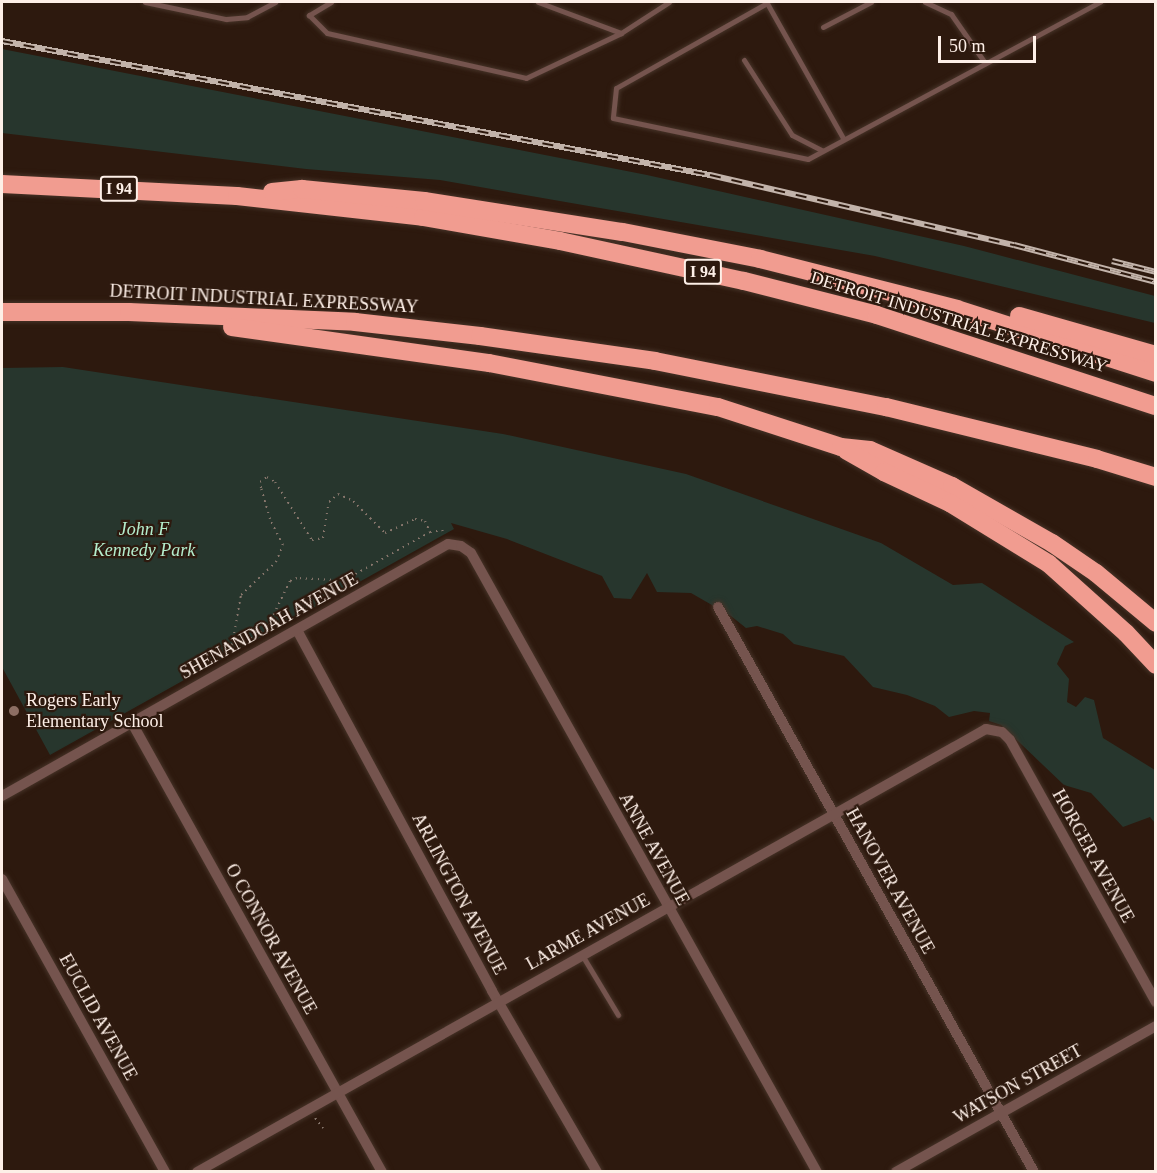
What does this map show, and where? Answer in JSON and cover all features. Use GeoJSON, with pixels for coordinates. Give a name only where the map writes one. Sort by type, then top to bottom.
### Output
{"type":"FeatureCollection","features":[{"type":"Feature","properties":{"kind":"highway","name":"DETROIT INDUSTRIAL EXPRESSWAY"},"geometry":{"type":"LineString","coordinates":[[2,184],[237,196],[423,217],[560,241],[744,281],[877,315],[1057,372],[1155,406]]}},
{"type":"Feature","properties":{"kind":"highway"},"geometry":{"type":"LineString","coordinates":[[237,196],[302,189],[424,201],[623,232],[760,259],[878,287],[968,312],[1155,373]]}},
{"type":"Feature","properties":{"kind":"highway"},"geometry":{"type":"LineString","coordinates":[[878,287],[935,294],[1155,355]]}},
{"type":"Feature","properties":{"kind":"highway","name":"DETROIT INDUSTRIAL EXPRESSWAY"},"geometry":{"type":"LineString","coordinates":[[2,312],[129,312],[376,323],[655,361],[898,409],[1097,459],[1155,477]]}},
{"type":"Feature","properties":{"kind":"highway"},"geometry":{"type":"LineString","coordinates":[[129,312],[489,363],[718,408],[841,447],[870,450],[952,486],[1005,514],[1096,573],[1155,622]]}},
{"type":"Feature","properties":{"kind":"highway"},"geometry":{"type":"LineString","coordinates":[[841,447],[884,472],[950,503],[1049,564],[1126,633],[1155,665]]}},
{"type":"Feature","properties":{"kind":"street","name":"SHENANDOAH AVENUE"},"geometry":{"type":"LineString","coordinates":[[2,796],[448,544],[461,546]]}},
{"type":"Feature","properties":{"kind":"street","name":"ANNE AVENUE"},"geometry":{"type":"LineString","coordinates":[[461,546],[471,553],[817,1172]]}},
{"type":"Feature","properties":{"kind":"street","name":"HANOVER AVENUE"},"geometry":{"type":"LineString","coordinates":[[718,608],[1034,1172]]}},
{"type":"Feature","properties":{"kind":"street","name":"ARLINGTON AVENUE"},"geometry":{"type":"LineString","coordinates":[[297,630],[498,1002],[597,1172]]}},
{"type":"Feature","properties":{"kind":"street","name":"O CONNOR AVENUE"},"geometry":{"type":"LineString","coordinates":[[132,723],[382,1172]]}},
{"type":"Feature","properties":{"kind":"street","name":"LARME AVENUE"},"geometry":{"type":"LineString","coordinates":[[197,1172],[981,731],[997,730]]}},
{"type":"Feature","properties":{"kind":"street","name":"HORGER AVENUE"},"geometry":{"type":"LineString","coordinates":[[997,730],[1010,740],[1155,1002]]}},
{"type":"Feature","properties":{"kind":"street","name":"EUCLID AVENUE"},"geometry":{"type":"LineString","coordinates":[[2,879],[165,1172]]}},
{"type":"Feature","properties":{"kind":"street","name":"WATSON STREET"},"geometry":{"type":"LineString","coordinates":[[896,1172],[1155,1026]]}},
{"type":"Feature","properties":{"kind":"lane"},"geometry":{"type":"LineString","coordinates":[[145,2],[226,19],[247,17],[275,2]]}},
{"type":"Feature","properties":{"kind":"lane"},"geometry":{"type":"LineString","coordinates":[[331,2],[309,15],[327,33],[526,78],[621,33],[669,2]]}},
{"type":"Feature","properties":{"kind":"lane"},"geometry":{"type":"LineString","coordinates":[[538,2],[621,33]]}},
{"type":"Feature","properties":{"kind":"lane"},"geometry":{"type":"LineString","coordinates":[[823,27],[871,2]]}},
{"type":"Feature","properties":{"kind":"lane"},"geometry":{"type":"LineString","coordinates":[[925,2],[951,14],[985,63]]}},
{"type":"Feature","properties":{"kind":"lane"},"geometry":{"type":"LineString","coordinates":[[843,138],[767,3],[616,88],[613,118],[808,159],[843,138],[1100,2]]}},
{"type":"Feature","properties":{"kind":"lane"},"geometry":{"type":"LineString","coordinates":[[744,60],[792,135],[822,150]]}},
{"type":"Feature","properties":{"kind":"lane"},"geometry":{"type":"LineString","coordinates":[[582,955],[618,1015]]}},
{"type":"Feature","properties":{"kind":"path"},"geometry":{"type":"LineString","coordinates":[[430,532],[425,521],[415,519],[386,532],[353,501],[338,494],[328,502],[323,538],[312,540],[275,482],[267,477],[262,478],[261,488],[270,519],[283,545],[276,562],[241,595],[232,645],[237,646],[267,628],[290,581],[297,578],[337,580],[350,577],[430,532],[442,530],[447,538]]}},
{"type":"Feature","properties":{"kind":"path"},"geometry":{"type":"LineString","coordinates":[[316,1119],[323,1128]]}},
{"type":"Feature","properties":{"kind":"green space"},"geometry":{"type":"Polygon","coordinates":[[[2,49],[647,175],[964,246],[1155,296],[1155,323],[875,256],[440,180],[306,169],[2,133],[2,49]]]}},
{"type":"Feature","properties":{"kind":"green space","name":"John F Kennedy Park"},"geometry":{"type":"Polygon","coordinates":[[[63,367],[503,434],[686,474],[881,543],[953,585],[982,583],[1074,642],[1065,646],[1057,664],[1069,679],[1067,702],[1076,707],[1085,697],[1094,700],[1103,738],[1155,770],[1155,823],[1150,817],[1123,827],[1091,793],[1064,785],[1001,725],[989,721],[990,713],[974,711],[949,717],[935,706],[907,695],[873,687],[844,656],[794,644],[783,634],[757,626],[746,628],[731,616],[691,593],[657,592],[647,573],[631,599],[614,598],[602,576],[507,539],[451,523],[454,529],[50,755],[2,667],[2,368],[63,367]]]}},
{"type":"Feature","properties":{"kind":"railway"},"geometry":{"type":"LineString","coordinates":[[2,41],[710,175],[1014,245],[1156,282]]}},
{"type":"Feature","properties":{"kind":"railway"},"geometry":{"type":"LineString","coordinates":[[1112,261],[1156,272]]}},
{"type":"Feature","properties":{"kind":"place","name":"Rogers Early Elementary School"},"geometry":{"type":"Point","coordinates":[14,711]}}]}
